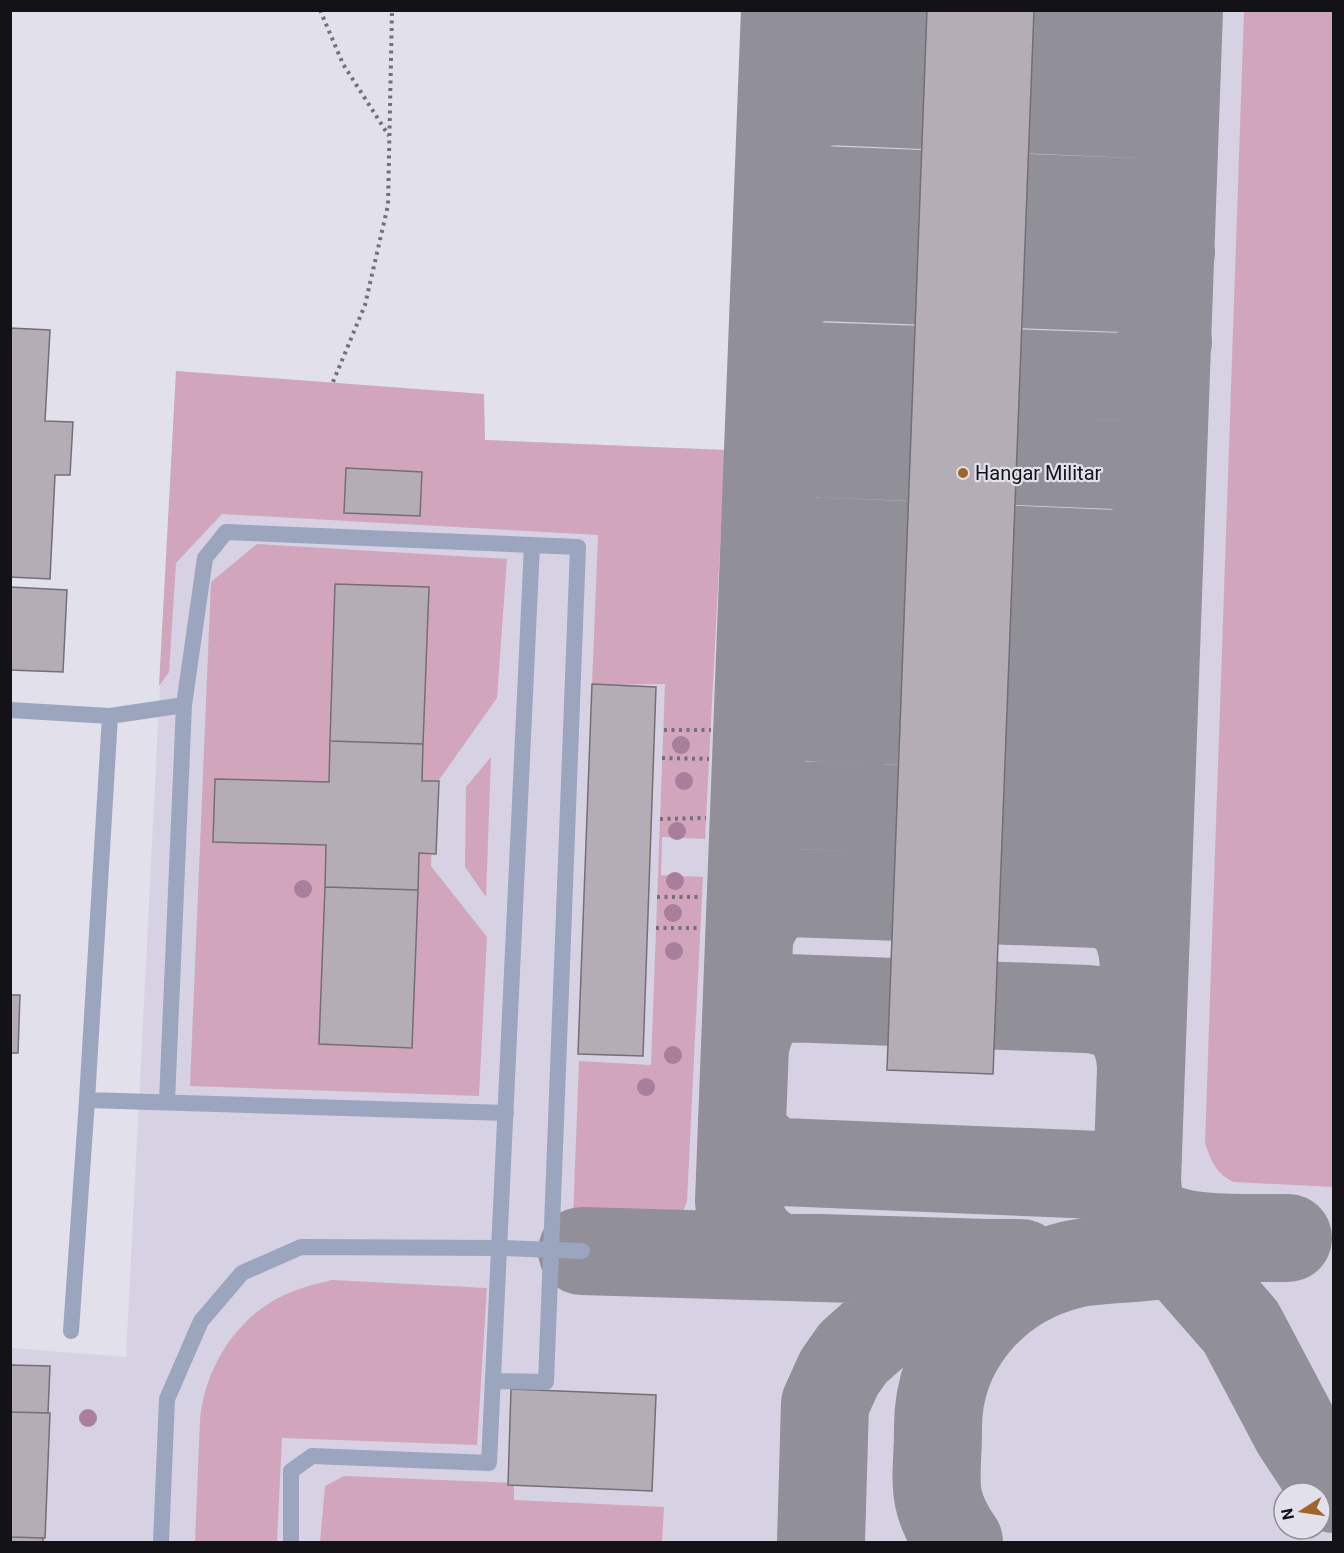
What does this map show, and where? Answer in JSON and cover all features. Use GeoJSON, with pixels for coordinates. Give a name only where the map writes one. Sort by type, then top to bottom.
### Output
{"type":"FeatureCollection","features":[{"type":"Feature","properties":{"kind":"lane"},"geometry":{"type":"LineString","coordinates":[[167,1101],[184,705],[205,558],[226,532],[578,547],[546,1382],[494,1381]]}},
{"type":"Feature","properties":{"kind":"lane"},"geometry":{"type":"LineString","coordinates":[[291,1542],[291,1471],[312,1456],[489,1463],[501,1248],[532,545]]}},
{"type":"Feature","properties":{"kind":"lane"},"geometry":{"type":"LineString","coordinates":[[10,710],[111,716],[184,705]]}},
{"type":"Feature","properties":{"kind":"lane"},"geometry":{"type":"LineString","coordinates":[[71,1331],[111,716]]}},
{"type":"Feature","properties":{"kind":"lane"},"geometry":{"type":"LineString","coordinates":[[87,1100],[506,1113]]}},
{"type":"Feature","properties":{"kind":"lane"},"geometry":{"type":"LineString","coordinates":[[161,1542],[167,1399],[201,1322],[242,1273],[301,1247],[501,1248],[582,1251]]}},
{"type":"Feature","properties":{"kind":"path"},"geometry":{"type":"LineString","coordinates":[[320,10],[343,64],[389,136]]}},
{"type":"Feature","properties":{"kind":"path"},"geometry":{"type":"LineString","coordinates":[[333,382],[365,305],[388,205],[392,10]]}},
{"type":"Feature","properties":{"kind":"path"},"geometry":{"type":"LineString","coordinates":[[664,730],[711,730]]}},
{"type":"Feature","properties":{"kind":"path"},"geometry":{"type":"LineString","coordinates":[[662,758],[710,759]]}},
{"type":"Feature","properties":{"kind":"path"},"geometry":{"type":"LineString","coordinates":[[660,819],[706,819]]}},
{"type":"Feature","properties":{"kind":"path"},"geometry":{"type":"LineString","coordinates":[[657,897],[702,897]]}},
{"type":"Feature","properties":{"kind":"path"},"geometry":{"type":"LineString","coordinates":[[656,928],[701,928]]}},
{"type":"Feature","properties":{"kind":"shaded area"},"geometry":{"type":"Polygon","coordinates":[[[742,11],[1333,11],[1333,1542],[11,1542],[11,1348],[126,1357],[176,371],[348,384],[485,440],[725,450],[742,11]]]}},
{"type":"Feature","properties":{"kind":"shaded area"},"geometry":{"type":"Polygon","coordinates":[[[1244,11],[1333,11],[1333,1187],[1233,1182],[1222,1175],[1215,1166],[1205,1143],[1244,11]]]}},
{"type":"Feature","properties":{"kind":"shaded area"},"geometry":{"type":"Polygon","coordinates":[[[176,371],[484,394],[485,440],[725,450],[705,839],[662,837],[661,875],[703,877],[687,1201],[678,1217],[667,1220],[573,1218],[579,1061],[651,1065],[665,684],[592,685],[598,535],[222,514],[176,563],[169,672],[159,686],[176,371]]]}},
{"type":"Feature","properties":{"kind":"shaded area"},"geometry":{"type":"Polygon","coordinates":[[[257,544],[507,559],[497,698],[434,787],[431,866],[487,937],[479,1096],[190,1086],[211,582],[257,544]]]}},
{"type":"Feature","properties":{"kind":"shaded area"},"geometry":{"type":"Polygon","coordinates":[[[491,757],[486,897],[465,867],[466,787],[491,757]]]}},
{"type":"Feature","properties":{"kind":"shaded area"},"geometry":{"type":"Polygon","coordinates":[[[332,1280],[487,1288],[477,1445],[282,1438],[277,1542],[195,1542],[202,1403],[221,1354],[241,1326],[275,1299],[308,1286],[332,1280]]]}},
{"type":"Feature","properties":{"kind":"shaded area"},"geometry":{"type":"Polygon","coordinates":[[[344,1476],[514,1483],[514,1500],[664,1507],[662,1542],[320,1542],[325,1486],[344,1476]]]}},
{"type":"Feature","properties":{"kind":"building","name":"Hangar Militar"},"geometry":{"type":"Polygon","coordinates":[[[927,10],[1034,10],[993,1074],[887,1070],[927,10]]]}},
{"type":"Feature","properties":{"kind":"building"},"geometry":{"type":"Polygon","coordinates":[[[10,328],[50,330],[45,421],[73,422],[70,475],[55,475],[50,579],[10,577],[10,328]]]}},
{"type":"Feature","properties":{"kind":"building"},"geometry":{"type":"Polygon","coordinates":[[[346,468],[422,472],[420,516],[344,513],[346,468]]]}},
{"type":"Feature","properties":{"kind":"building"},"geometry":{"type":"Polygon","coordinates":[[[335,584],[429,587],[423,744],[330,741],[335,584]]]}},
{"type":"Feature","properties":{"kind":"building"},"geometry":{"type":"Polygon","coordinates":[[[10,587],[67,590],[63,672],[10,670],[10,587]]]}},
{"type":"Feature","properties":{"kind":"building"},"geometry":{"type":"Polygon","coordinates":[[[592,684],[656,687],[643,1056],[578,1054],[592,684]]]}},
{"type":"Feature","properties":{"kind":"building"},"geometry":{"type":"Polygon","coordinates":[[[330,741],[423,744],[422,781],[439,781],[436,854],[419,853],[418,890],[325,887],[326,845],[213,842],[215,779],[329,782],[330,741]]]}},
{"type":"Feature","properties":{"kind":"building"},"geometry":{"type":"Polygon","coordinates":[[[325,887],[418,890],[412,1048],[319,1044],[325,887]]]}},
{"type":"Feature","properties":{"kind":"building"},"geometry":{"type":"Polygon","coordinates":[[[10,995],[20,995],[18,1053],[10,1053],[10,995]]]}},
{"type":"Feature","properties":{"kind":"building"},"geometry":{"type":"Polygon","coordinates":[[[10,1365],[50,1366],[48,1413],[10,1412],[10,1365]]]}},
{"type":"Feature","properties":{"kind":"building"},"geometry":{"type":"Polygon","coordinates":[[[511,1389],[656,1395],[652,1491],[508,1485],[511,1389]]]}},
{"type":"Feature","properties":{"kind":"building"},"geometry":{"type":"Polygon","coordinates":[[[10,1412],[50,1413],[45,1538],[10,1537],[10,1412]]]}},
{"type":"Feature","properties":{"kind":"building"},"geometry":{"type":"Polygon","coordinates":[[[10,1537],[43,1538],[43,1542],[10,1542],[10,1537]]]}},
{"type":"Feature","properties":{"kind":"taxiway"},"geometry":{"type":"LineString","coordinates":[[775,1256],[749,1234],[742,1219],[739,1201],[785,10]]}},
{"type":"Feature","properties":{"kind":"taxiway"},"geometry":{"type":"LineString","coordinates":[[1179,10],[1137,1186],[1138,1195],[1147,1216],[1158,1225],[1174,1231],[1213,1237],[1288,1238]]}},
{"type":"Feature","properties":{"kind":"taxiway"},"geometry":{"type":"LineString","coordinates":[[784,55],[791,39],[800,28],[828,14],[1135,26],[1151,32],[1167,46],[1177,69]]}},
{"type":"Feature","properties":{"kind":"taxiway"},"geometry":{"type":"LineString","coordinates":[[780,144],[787,127],[798,115],[804,110],[829,101],[1137,114],[1158,127],[1163,133],[1170,146],[1173,163]]}},
{"type":"Feature","properties":{"kind":"taxiway"},"geometry":{"type":"LineString","coordinates":[[777,235],[782,219],[790,206],[795,201],[818,190],[1130,202],[1147,209],[1159,219],[1167,234],[1171,252]]}},
{"type":"Feature","properties":{"kind":"taxiway"},"geometry":{"type":"LineString","coordinates":[[773,322],[784,297],[790,291],[804,282],[822,277],[1123,288],[1142,296],[1155,307],[1164,322],[1168,342]]}},
{"type":"Feature","properties":{"kind":"taxiway"},"geometry":{"type":"LineString","coordinates":[[770,412],[775,395],[787,377],[809,366],[1122,377],[1140,384],[1152,395],[1160,410],[1163,428]]}},
{"type":"Feature","properties":{"kind":"taxiway"},"geometry":{"type":"LineString","coordinates":[[767,494],[774,478],[783,466],[789,461],[812,453],[1115,465],[1134,471],[1147,481],[1152,488],[1160,515]]}},
{"type":"Feature","properties":{"kind":"taxiway"},"geometry":{"type":"LineString","coordinates":[[763,584],[765,575],[778,555],[807,541],[1115,554],[1131,559],[1144,569],[1153,582],[1157,599]]}},
{"type":"Feature","properties":{"kind":"taxiway"},"geometry":{"type":"LineString","coordinates":[[760,671],[776,642],[789,634],[806,629],[1099,641],[1121,645],[1137,653],[1148,668],[1154,689]]}},
{"type":"Feature","properties":{"kind":"taxiway"},"geometry":{"type":"LineString","coordinates":[[757,760],[763,743],[772,731],[785,722],[803,717],[1087,728],[1112,731],[1131,739],[1144,754],[1150,778]]}},
{"type":"Feature","properties":{"kind":"taxiway"},"geometry":{"type":"LineString","coordinates":[[753,843],[761,828],[775,813],[797,805],[1096,816],[1119,822],[1134,832],[1143,848],[1147,871]]}},
{"type":"Feature","properties":{"kind":"taxiway"},"geometry":{"type":"LineString","coordinates":[[750,935],[764,908],[775,899],[790,893],[1098,904],[1120,912],[1133,925],[1141,944],[1144,967]]}},
{"type":"Feature","properties":{"kind":"taxiway"},"geometry":{"type":"LineString","coordinates":[[745,1048],[753,1022],[763,1010],[787,998],[1087,1009],[1110,1014],[1126,1025],[1137,1043],[1141,1066]]}},
{"type":"Feature","properties":{"kind":"taxiway"},"geometry":{"type":"LineString","coordinates":[[742,1119],[756,1147],[767,1156],[782,1162],[1099,1175],[1114,1182],[1241,1327],[1296,1431],[1334,1489]]}},
{"type":"Feature","properties":{"kind":"taxiway"},"geometry":{"type":"LineString","coordinates":[[959,1542],[943,1513],[937,1488],[940,1400],[959,1347],[975,1324],[995,1304],[1017,1288],[1042,1274],[1070,1265],[1224,1248]]}},
{"type":"Feature","properties":{"kind":"taxiway"},"geometry":{"type":"LineString","coordinates":[[582,1251],[987,1263]]}},
{"type":"Feature","properties":{"kind":"taxiway"},"geometry":{"type":"LineString","coordinates":[[821,1542],[825,1404],[839,1373],[853,1353],[880,1329],[959,1276],[987,1263],[1021,1263]]}},
{"type":"Feature","properties":{"kind":"place","name":"Hangar Militar"},"geometry":{"type":"Point","coordinates":[963,473]}}]}
